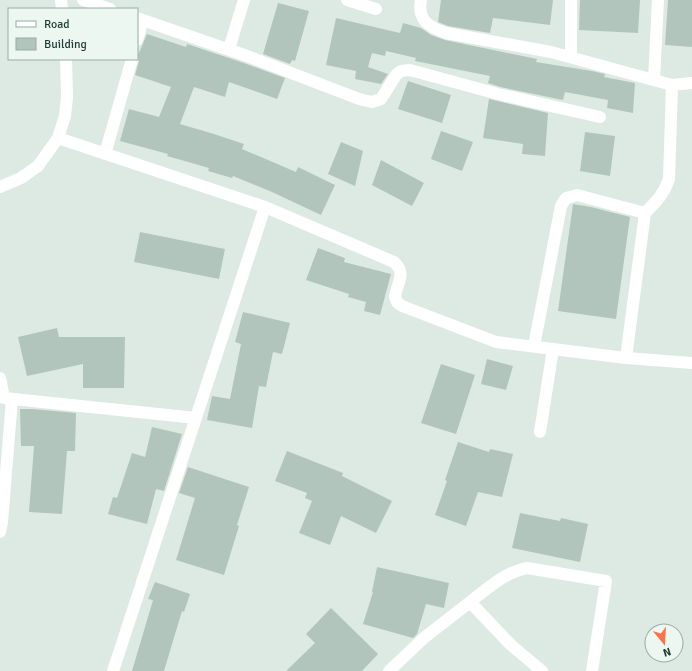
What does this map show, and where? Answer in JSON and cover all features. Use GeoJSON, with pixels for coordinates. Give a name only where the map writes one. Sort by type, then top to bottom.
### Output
{"type":"FeatureCollection","features":[{"type":"Feature","properties":{"kind":"street"},"geometry":{"type":"LineString","coordinates":[[83,0],[107,8]]}},
{"type":"Feature","properties":{"kind":"street"},"geometry":{"type":"LineString","coordinates":[[229,50],[244,0]]}},
{"type":"Feature","properties":{"kind":"street"},"geometry":{"type":"LineString","coordinates":[[347,0],[376,9]]}},
{"type":"Feature","properties":{"kind":"street"},"geometry":{"type":"LineString","coordinates":[[421,0],[420,8],[422,18],[432,28],[446,33],[551,52],[672,85],[692,83]]}},
{"type":"Feature","properties":{"kind":"street"},"geometry":{"type":"LineString","coordinates":[[571,57],[572,0]]}},
{"type":"Feature","properties":{"kind":"street"},"geometry":{"type":"LineString","coordinates":[[654,80],[658,0]]}},
{"type":"Feature","properties":{"kind":"street"},"geometry":{"type":"LineString","coordinates":[[138,33],[140,19],[229,50],[359,99],[372,102],[381,99],[396,75],[401,71],[410,70],[498,94],[600,117]]}},
{"type":"Feature","properties":{"kind":"street"},"geometry":{"type":"LineString","coordinates":[[0,187],[21,178],[38,166],[58,138],[65,116],[67,97],[66,60]]}},
{"type":"Feature","properties":{"kind":"street"},"geometry":{"type":"LineString","coordinates":[[105,154],[132,60]]}},
{"type":"Feature","properties":{"kind":"street"},"geometry":{"type":"LineString","coordinates":[[626,358],[645,213],[666,189],[669,179],[672,85]]}},
{"type":"Feature","properties":{"kind":"street"},"geometry":{"type":"LineString","coordinates":[[58,138],[265,207],[394,262],[401,272],[401,278],[395,297],[402,306],[496,342],[626,358],[692,363]]}},
{"type":"Feature","properties":{"kind":"street"},"geometry":{"type":"LineString","coordinates":[[534,346],[561,206],[566,198],[577,195],[645,213]]}},
{"type":"Feature","properties":{"kind":"street"},"geometry":{"type":"LineString","coordinates":[[113,671],[265,207]]}},
{"type":"Feature","properties":{"kind":"street"},"geometry":{"type":"LineString","coordinates":[[540,432],[553,349]]}},
{"type":"Feature","properties":{"kind":"street"},"geometry":{"type":"LineString","coordinates":[[0,378],[4,398],[196,418]]}},
{"type":"Feature","properties":{"kind":"street"},"geometry":{"type":"LineString","coordinates":[[0,532],[12,399]]}},
{"type":"Feature","properties":{"kind":"street"},"geometry":{"type":"LineString","coordinates":[[389,671],[425,637],[470,602],[508,574],[516,570],[527,568],[606,581],[592,671]]}},
{"type":"Feature","properties":{"kind":"street"},"geometry":{"type":"LineString","coordinates":[[470,602],[511,646],[542,671]]}},
{"type":"Feature","properties":{"kind":"building"},"geometry":{"type":"Polygon","coordinates":[[[441,0],[553,0],[550,25],[493,18],[490,33],[448,26],[438,22],[441,0]]]}},
{"type":"Feature","properties":{"kind":"building"},"geometry":{"type":"Polygon","coordinates":[[[580,0],[640,0],[638,33],[579,30],[580,0]]]}},
{"type":"Feature","properties":{"kind":"building"},"geometry":{"type":"Polygon","coordinates":[[[668,0],[692,0],[692,47],[665,45],[668,0]]]}},
{"type":"Feature","properties":{"kind":"building"},"geometry":{"type":"Polygon","coordinates":[[[278,3],[309,11],[295,61],[292,60],[290,64],[263,54],[278,3]]]}},
{"type":"Feature","properties":{"kind":"building"},"geometry":{"type":"Polygon","coordinates":[[[336,18],[400,33],[403,23],[421,28],[431,35],[445,40],[537,59],[536,62],[592,71],[605,74],[604,77],[635,83],[633,113],[607,108],[608,100],[565,92],[563,100],[500,87],[488,83],[490,76],[415,61],[416,58],[386,51],[385,56],[372,53],[368,67],[388,74],[381,84],[355,79],[356,71],[326,65],[336,18]]]}},
{"type":"Feature","properties":{"kind":"building"},"geometry":{"type":"Polygon","coordinates":[[[147,34],[186,47],[187,44],[285,78],[277,99],[229,82],[225,97],[194,87],[180,124],[244,144],[242,149],[296,172],[298,167],[335,185],[321,215],[233,176],[232,178],[208,171],[209,168],[167,156],[168,154],[120,141],[129,109],[159,117],[171,87],[135,75],[139,61],[138,55],[147,34]]]}},
{"type":"Feature","properties":{"kind":"building"},"geometry":{"type":"Polygon","coordinates":[[[408,81],[451,95],[442,123],[398,109],[408,81]]]}},
{"type":"Feature","properties":{"kind":"building"},"geometry":{"type":"Polygon","coordinates":[[[489,99],[548,113],[545,156],[522,154],[523,144],[483,138],[489,99]]]}},
{"type":"Feature","properties":{"kind":"building"},"geometry":{"type":"Polygon","coordinates":[[[441,131],[473,142],[462,171],[431,159],[441,131]]]}},
{"type":"Feature","properties":{"kind":"building"},"geometry":{"type":"Polygon","coordinates":[[[585,132],[615,136],[610,176],[580,171],[585,132]]]}},
{"type":"Feature","properties":{"kind":"building"},"geometry":{"type":"Polygon","coordinates":[[[341,142],[363,151],[355,186],[328,174],[341,142]]]}},
{"type":"Feature","properties":{"kind":"building"},"geometry":{"type":"Polygon","coordinates":[[[381,160],[424,183],[412,206],[372,185],[381,160]]]}},
{"type":"Feature","properties":{"kind":"building"},"geometry":{"type":"Polygon","coordinates":[[[573,204],[630,217],[616,319],[558,311],[573,204]]]}},
{"type":"Feature","properties":{"kind":"building"},"geometry":{"type":"Polygon","coordinates":[[[140,232],[225,249],[219,279],[134,262],[140,232]]]}},
{"type":"Feature","properties":{"kind":"building"},"geometry":{"type":"Polygon","coordinates":[[[318,248],[345,258],[344,262],[391,274],[380,315],[364,311],[366,302],[348,297],[349,294],[306,280],[318,248]]]}},
{"type":"Feature","properties":{"kind":"building"},"geometry":{"type":"Polygon","coordinates":[[[243,312],[290,323],[282,354],[273,352],[266,387],[259,386],[252,428],[207,420],[212,396],[230,399],[241,344],[235,342],[243,312]]]}},
{"type":"Feature","properties":{"kind":"building"},"geometry":{"type":"Polygon","coordinates":[[[57,328],[59,337],[125,337],[124,388],[83,388],[83,364],[27,376],[18,337],[57,328]]]}},
{"type":"Feature","properties":{"kind":"building"},"geometry":{"type":"Polygon","coordinates":[[[487,359],[513,366],[506,390],[481,384],[487,359]]]}},
{"type":"Feature","properties":{"kind":"building"},"geometry":{"type":"Polygon","coordinates":[[[441,364],[475,375],[456,434],[421,423],[441,364]]]}},
{"type":"Feature","properties":{"kind":"building"},"geometry":{"type":"Polygon","coordinates":[[[20,409],[76,413],[75,451],[67,451],[62,514],[29,512],[34,446],[21,446],[20,409]]]}},
{"type":"Feature","properties":{"kind":"building"},"geometry":{"type":"Polygon","coordinates":[[[152,427],[182,434],[164,491],[156,489],[147,524],[108,514],[113,497],[117,498],[132,453],[145,457],[152,427]]]}},
{"type":"Feature","properties":{"kind":"building"},"geometry":{"type":"Polygon","coordinates":[[[458,442],[489,452],[490,449],[513,454],[502,497],[478,492],[466,526],[435,515],[447,481],[445,480],[458,442]]]}},
{"type":"Feature","properties":{"kind":"building"},"geometry":{"type":"Polygon","coordinates":[[[287,451],[343,473],[342,476],[392,501],[376,533],[341,516],[330,545],[299,533],[312,501],[305,498],[307,493],[275,481],[287,451]]]}},
{"type":"Feature","properties":{"kind":"building"},"geometry":{"type":"Polygon","coordinates":[[[188,467],[249,487],[224,575],[176,560],[195,498],[179,493],[188,467]]]}},
{"type":"Feature","properties":{"kind":"building"},"geometry":{"type":"Polygon","coordinates":[[[520,513],[560,521],[561,518],[588,524],[580,562],[512,548],[520,513]]]}},
{"type":"Feature","properties":{"kind":"building"},"geometry":{"type":"Polygon","coordinates":[[[377,567],[449,583],[444,608],[426,604],[417,634],[413,638],[363,624],[373,592],[377,567]]]}},
{"type":"Feature","properties":{"kind":"building"},"geometry":{"type":"Polygon","coordinates":[[[155,582],[190,594],[184,612],[182,611],[164,671],[132,671],[153,600],[148,599],[155,582]]]}},
{"type":"Feature","properties":{"kind":"building"},"geometry":{"type":"Polygon","coordinates":[[[331,608],[378,654],[362,671],[286,671],[315,643],[306,634],[331,608]]]}}]}
